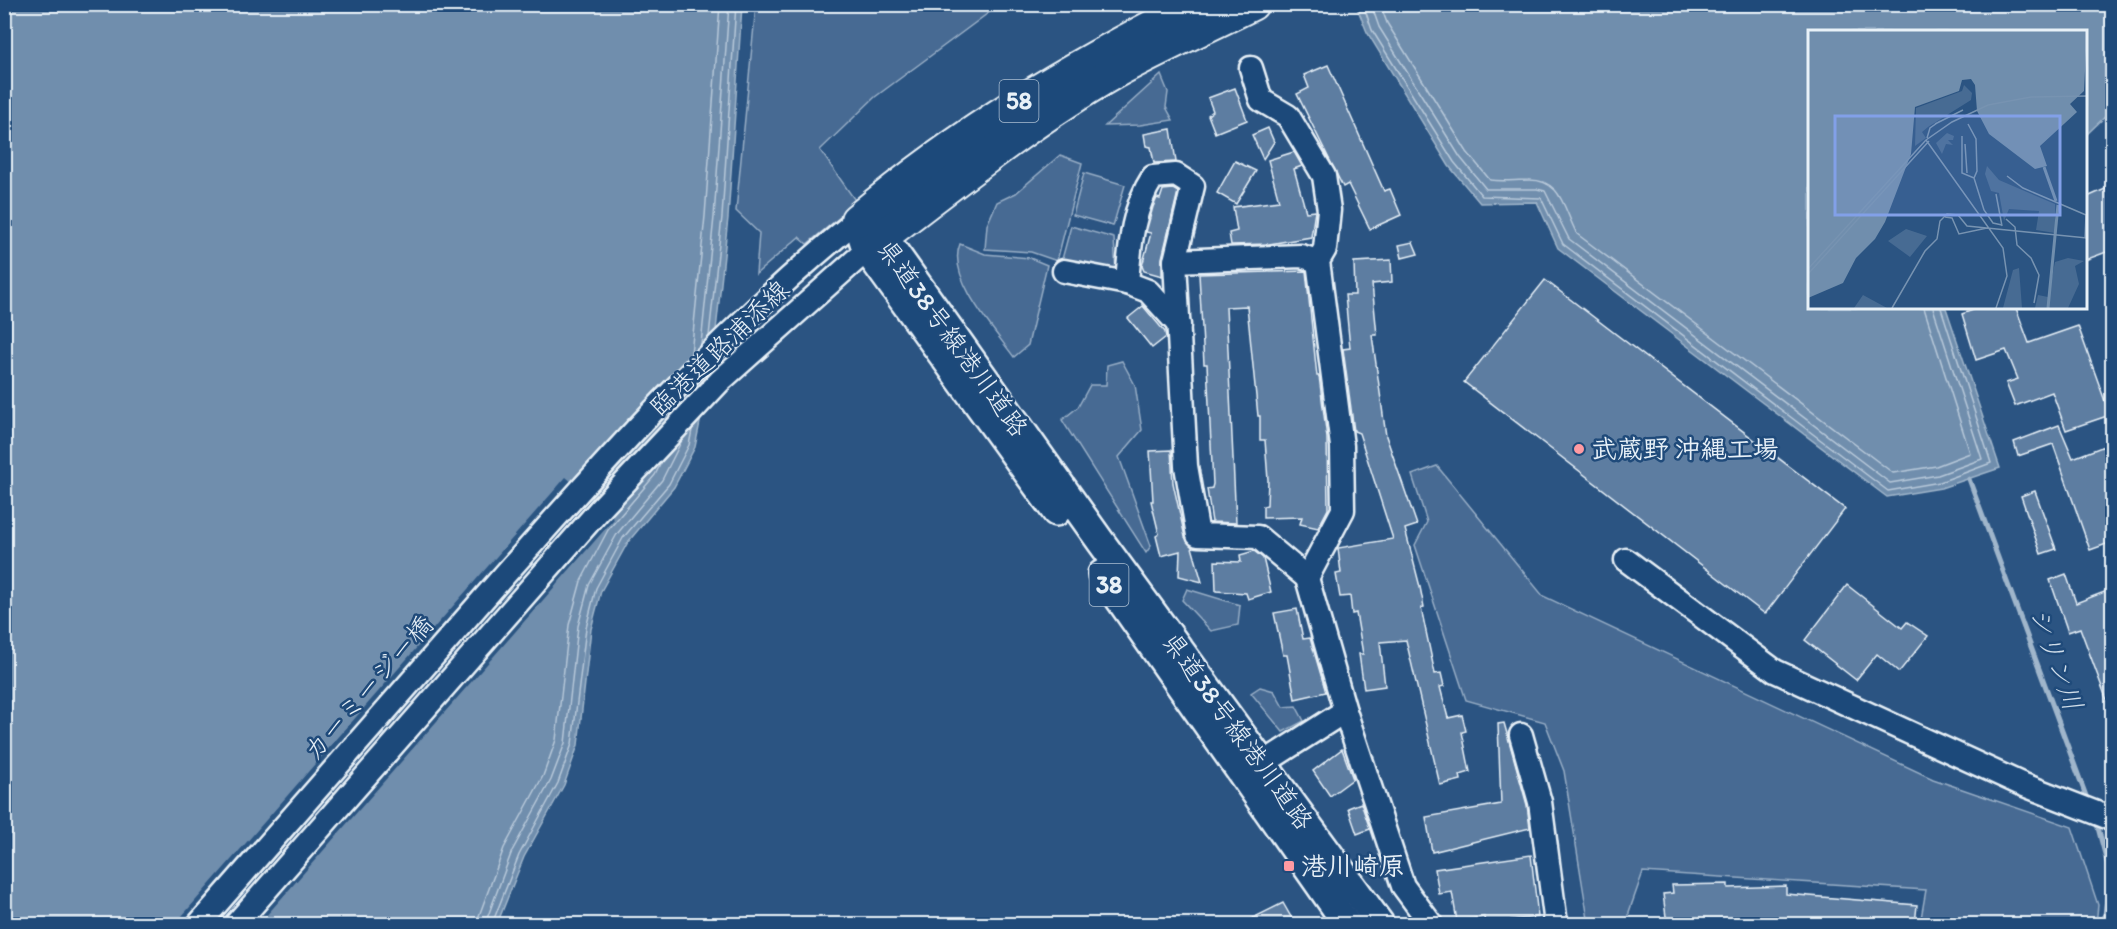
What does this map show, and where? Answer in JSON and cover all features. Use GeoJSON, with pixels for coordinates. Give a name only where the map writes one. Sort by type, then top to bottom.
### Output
{"type":"FeatureCollection","features":[{"type":"Feature","properties":{"kind":"highway","name":"58"},"geometry":{"type":"LineString","coordinates":[[869,235],[918,169],[1013,105],[1105,50],[1196,4]]}},
{"type":"Feature","properties":{"kind":"highway","name":"58"},"geometry":{"type":"LineString","coordinates":[[869,235],[1022,131],[1115,72],[1252,4]]}},
{"type":"Feature","properties":{"kind":"main road","name":"県道38号線港川道路"},"geometry":{"type":"LineString","coordinates":[[869,235],[1380,924]]}},
{"type":"Feature","properties":{"kind":"main road","name":"県道38号線港川道路"},"geometry":{"type":"LineString","coordinates":[[869,235],[1086,551],[1347,924]]}},
{"type":"Feature","properties":{"kind":"street"},"geometry":{"type":"LineString","coordinates":[[1251,68],[1261,100],[1288,116],[1324,176],[1329,210],[1325,249],[1318,261],[1342,446],[1343,510],[1306,578]]}},
{"type":"Feature","properties":{"kind":"street"},"geometry":{"type":"LineString","coordinates":[[1127,283],[1132,228],[1142,194],[1154,177],[1176,175],[1193,186],[1175,261],[1186,466],[1198,535],[1258,537],[1306,578],[1345,711],[1403,886],[1431,924]]}},
{"type":"Feature","properties":{"kind":"street","name":"臨港道路浦添線"},"geometry":{"type":"LineString","coordinates":[[580,489],[640,422],[720,342],[811,257],[869,235]]}},
{"type":"Feature","properties":{"kind":"street","name":"臨港道路浦添線"},"geometry":{"type":"LineString","coordinates":[[236,924],[601,508],[720,381],[869,235]]}},
{"type":"Feature","properties":{"kind":"street"},"geometry":{"type":"LineString","coordinates":[[1175,261],[1301,256],[1318,261]]}},
{"type":"Feature","properties":{"kind":"street"},"geometry":{"type":"LineString","coordinates":[[1064,271],[1127,283],[1148,291],[1179,325]]}},
{"type":"Feature","properties":{"kind":"street","name":"カーミージー橋"},"geometry":{"type":"LineString","coordinates":[[199,924],[580,489]]}},
{"type":"Feature","properties":{"kind":"street"},"geometry":{"type":"LineString","coordinates":[[1626,560],[1775,671],[2019,783],[2112,819]]}},
{"type":"Feature","properties":{"kind":"street"},"geometry":{"type":"LineString","coordinates":[[1262,764],[1345,711]]}},
{"type":"Feature","properties":{"kind":"street"},"geometry":{"type":"LineString","coordinates":[[1521,735],[1540,802],[1556,924]]}},
{"type":"Feature","properties":{"kind":"shaded area"},"geometry":{"type":"Polygon","coordinates":[[[756,5],[999,5],[875,97],[820,150],[857,203],[807,244],[799,237],[756,274],[759,233],[736,211],[756,5]]]}},
{"type":"Feature","properties":{"kind":"shaded area"},"geometry":{"type":"Polygon","coordinates":[[[1161,75],[1168,92],[1166,107],[1173,120],[1140,125],[1105,126],[1161,75]]]}},
{"type":"Feature","properties":{"kind":"shaded area"},"geometry":{"type":"Polygon","coordinates":[[[1060,155],[1082,163],[1057,261],[1031,252],[985,249],[987,225],[997,202],[1016,193],[1060,155]]]}},
{"type":"Feature","properties":{"kind":"shaded area"},"geometry":{"type":"Polygon","coordinates":[[[1084,173],[1125,185],[1113,226],[1073,215],[1084,173]]]}},
{"type":"Feature","properties":{"kind":"shaded area"},"geometry":{"type":"Polygon","coordinates":[[[1071,226],[1114,238],[1116,274],[1061,263],[1071,226]]]}},
{"type":"Feature","properties":{"kind":"shaded area"},"geometry":{"type":"Polygon","coordinates":[[[960,244],[985,254],[1030,258],[1047,265],[1028,345],[1014,357],[985,319],[966,287],[960,272],[958,257],[960,244]]]}},
{"type":"Feature","properties":{"kind":"shaded area"},"geometry":{"type":"Polygon","coordinates":[[[1122,361],[1135,385],[1142,430],[1119,457],[1151,546],[1146,553],[1062,420],[1078,407],[1090,385],[1106,385],[1107,365],[1122,361]]]}},
{"type":"Feature","properties":{"kind":"shaded area"},"geometry":{"type":"Polygon","coordinates":[[[1437,466],[1543,596],[1933,779],[2072,827],[2098,905],[2096,924],[1920,924],[1926,890],[1643,872],[1629,912],[1629,924],[1585,924],[1588,919],[1564,771],[1545,722],[1466,700],[1415,545],[1427,522],[1412,475],[1437,466]]]}},
{"type":"Feature","properties":{"kind":"shaded area"},"geometry":{"type":"Polygon","coordinates":[[[1187,589],[1240,605],[1238,625],[1211,631],[1182,600],[1187,589]]]}},
{"type":"Feature","properties":{"kind":"shaded area"},"geometry":{"type":"Polygon","coordinates":[[[1260,687],[1274,691],[1283,707],[1296,706],[1304,721],[1283,732],[1251,693],[1260,687]]]}},
{"type":"Feature","properties":{"kind":"water"},"geometry":{"type":"Polygon","coordinates":[[[5,5],[742,5],[728,218],[713,358],[695,447],[674,487],[628,542],[601,591],[591,629],[578,745],[564,785],[524,857],[497,924],[5,924],[5,5]]]}},
{"type":"Feature","properties":{"kind":"water"},"geometry":{"type":"Polygon","coordinates":[[[1356,5],[2112,5],[2112,110],[2087,134],[2087,30],[1808,30],[1808,309],[1946,309],[2000,468],[1941,488],[1887,497],[1558,248],[1537,202],[1480,203],[1449,166],[1367,32],[1356,5]]]}},
{"type":"Feature","properties":{"kind":"pier"},"geometry":{"type":"Polygon","coordinates":[[[566,477],[614,519],[259,924],[175,924],[566,477]]]}},
{"type":"Feature","properties":{"kind":"building"},"geometry":{"type":"Polygon","coordinates":[[[1328,65],[1384,191],[1390,189],[1401,215],[1370,229],[1348,184],[1343,187],[1297,94],[1309,88],[1304,75],[1328,65]]]}},
{"type":"Feature","properties":{"kind":"building"},"geometry":{"type":"Polygon","coordinates":[[[1235,88],[1247,120],[1215,133],[1208,115],[1213,111],[1208,98],[1235,88]]]}},
{"type":"Feature","properties":{"kind":"building"},"geometry":{"type":"Polygon","coordinates":[[[1268,128],[1274,142],[1263,159],[1252,135],[1268,128]]]}},
{"type":"Feature","properties":{"kind":"building"},"geometry":{"type":"Polygon","coordinates":[[[1171,129],[1176,162],[1154,163],[1151,147],[1146,146],[1144,134],[1171,129]]]}},
{"type":"Feature","properties":{"kind":"building"},"geometry":{"type":"Polygon","coordinates":[[[1294,152],[1302,166],[1294,169],[1306,212],[1315,211],[1311,237],[1269,244],[1231,245],[1229,233],[1237,231],[1233,207],[1279,201],[1268,160],[1294,152]]]}},
{"type":"Feature","properties":{"kind":"building"},"geometry":{"type":"Polygon","coordinates":[[[1235,161],[1256,171],[1236,204],[1217,193],[1235,161]]]}},
{"type":"Feature","properties":{"kind":"building"},"geometry":{"type":"Polygon","coordinates":[[[2112,186],[2112,250],[2087,259],[2087,197],[2112,186]]]}},
{"type":"Feature","properties":{"kind":"building"},"geometry":{"type":"Polygon","coordinates":[[[1173,189],[1178,192],[1162,258],[1162,276],[1144,271],[1142,266],[1151,233],[1146,232],[1157,198],[1160,199],[1163,190],[1173,189]]]}},
{"type":"Feature","properties":{"kind":"building"},"geometry":{"type":"Polygon","coordinates":[[[1413,242],[1418,254],[1402,258],[1399,245],[1413,242]]]}},
{"type":"Feature","properties":{"kind":"building"},"geometry":{"type":"Polygon","coordinates":[[[1391,260],[1392,282],[1372,284],[1377,335],[1372,335],[1386,436],[1417,525],[1405,529],[1420,587],[1424,607],[1421,608],[1435,674],[1441,673],[1444,686],[1440,687],[1448,718],[1462,715],[1466,731],[1462,732],[1470,772],[1460,775],[1461,780],[1440,785],[1406,640],[1380,642],[1385,686],[1364,689],[1359,654],[1363,654],[1356,613],[1352,614],[1350,596],[1340,597],[1336,574],[1341,573],[1338,548],[1393,539],[1359,433],[1354,431],[1343,349],[1350,348],[1345,295],[1355,295],[1354,262],[1391,260]]]}},
{"type":"Feature","properties":{"kind":"building"},"geometry":{"type":"Polygon","coordinates":[[[1306,271],[1317,376],[1319,376],[1327,438],[1328,509],[1318,528],[1300,524],[1302,517],[1263,518],[1263,506],[1267,505],[1268,480],[1265,440],[1260,440],[1260,416],[1258,416],[1247,306],[1226,307],[1236,523],[1212,522],[1207,489],[1212,488],[1213,484],[1207,364],[1204,364],[1199,274],[1306,271]]]}},
{"type":"Feature","properties":{"kind":"building","name":"武蔵野 沖縄工場"},"geometry":{"type":"Polygon","coordinates":[[[1545,280],[1845,509],[1765,614],[1464,382],[1545,280]]]}},
{"type":"Feature","properties":{"kind":"building"},"geometry":{"type":"Polygon","coordinates":[[[1143,306],[1165,332],[1166,337],[1152,348],[1128,318],[1143,306]]]}},
{"type":"Feature","properties":{"kind":"building"},"geometry":{"type":"Polygon","coordinates":[[[2016,309],[2029,343],[2078,326],[2110,415],[2066,430],[2052,392],[2015,406],[2006,383],[2018,379],[2006,350],[1976,360],[1962,314],[1973,310],[2016,309]]]}},
{"type":"Feature","properties":{"kind":"building"},"geometry":{"type":"Polygon","coordinates":[[[2059,425],[2073,458],[2112,443],[2112,542],[2090,550],[2053,444],[2018,456],[2014,442],[2059,425]]]}},
{"type":"Feature","properties":{"kind":"building"},"geometry":{"type":"Polygon","coordinates":[[[1171,450],[1173,483],[1185,537],[1192,547],[1202,582],[1179,576],[1180,551],[1161,556],[1156,536],[1159,534],[1151,501],[1153,501],[1150,451],[1171,450]]]}},
{"type":"Feature","properties":{"kind":"building"},"geometry":{"type":"Polygon","coordinates":[[[2035,491],[2056,549],[2041,554],[2021,496],[2035,491]]]}},
{"type":"Feature","properties":{"kind":"building"},"geometry":{"type":"Polygon","coordinates":[[[1254,551],[1263,558],[1271,592],[1248,599],[1246,593],[1216,591],[1215,561],[1241,562],[1240,555],[1254,551]]]}},
{"type":"Feature","properties":{"kind":"building"},"geometry":{"type":"Polygon","coordinates":[[[2066,574],[2076,603],[2112,589],[2112,714],[2080,628],[2068,632],[2050,580],[2066,574]]]}},
{"type":"Feature","properties":{"kind":"building"},"geometry":{"type":"Polygon","coordinates":[[[1847,585],[1902,628],[1907,622],[1928,636],[1899,672],[1877,654],[1856,680],[1805,640],[1847,585]]]}},
{"type":"Feature","properties":{"kind":"building"},"geometry":{"type":"Polygon","coordinates":[[[1297,609],[1303,639],[1310,638],[1326,692],[1295,699],[1287,655],[1283,655],[1274,613],[1297,609]]]}},
{"type":"Feature","properties":{"kind":"building"},"geometry":{"type":"Polygon","coordinates":[[[1504,723],[1527,805],[1530,828],[1432,852],[1426,817],[1501,804],[1498,724],[1504,723]]]}},
{"type":"Feature","properties":{"kind":"building"},"geometry":{"type":"Polygon","coordinates":[[[1342,749],[1353,779],[1330,796],[1313,771],[1342,749]]]}},
{"type":"Feature","properties":{"kind":"building"},"geometry":{"type":"Polygon","coordinates":[[[1361,803],[1370,829],[1357,834],[1348,808],[1361,803]]]}},
{"type":"Feature","properties":{"kind":"building"},"geometry":{"type":"Polygon","coordinates":[[[1531,855],[1538,917],[1511,920],[1512,924],[1485,924],[1484,917],[1457,921],[1452,892],[1439,894],[1435,869],[1531,855]]]}},
{"type":"Feature","properties":{"kind":"building"},"geometry":{"type":"Polygon","coordinates":[[[1728,884],[1728,888],[1786,886],[1786,894],[1917,905],[1915,924],[1861,924],[1824,920],[1824,924],[1667,924],[1663,894],[1673,893],[1672,885],[1728,884]]]}},
{"type":"Feature","properties":{"kind":"building"},"geometry":{"type":"Polygon","coordinates":[[[1283,903],[1295,924],[1241,924],[1283,903]]]}},
{"type":"Feature","properties":{"kind":"waterway","name":"シリン川"},"geometry":{"type":"LineString","coordinates":[[1969,479],[2089,804]]}},
{"type":"Feature","properties":{"kind":"waterway","name":"シリン川"},"geometry":{"type":"LineString","coordinates":[[2096,820],[2110,873],[2104,924]]}},
{"type":"Feature","properties":{"kind":"place","name":"武蔵野 沖縄工場"},"geometry":{"type":"Point","coordinates":[1579,449]}},
{"type":"Feature","properties":{"kind":"place","name":"港川崎原"},"geometry":{"type":"Point","coordinates":[1289,866]}}]}
